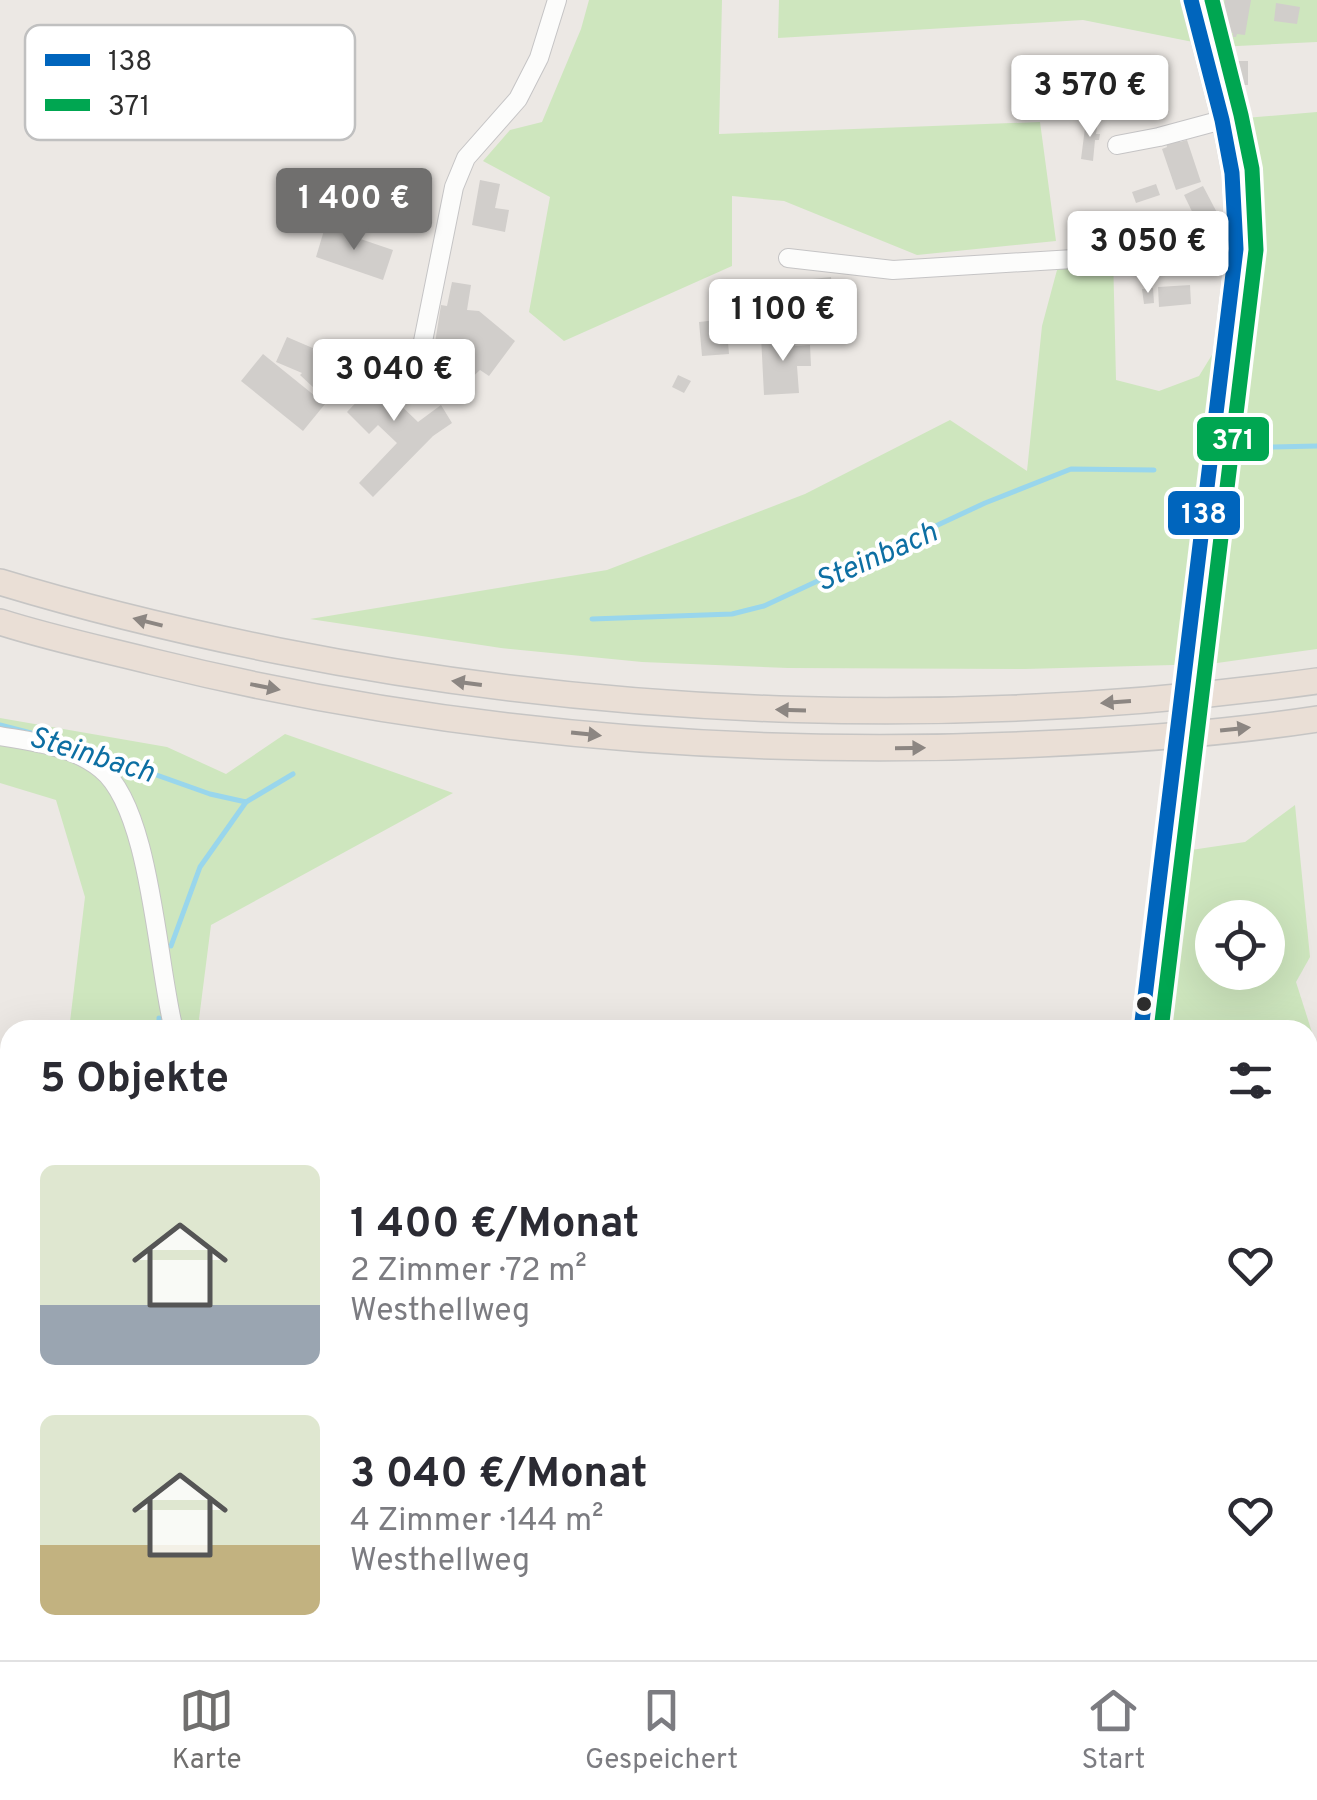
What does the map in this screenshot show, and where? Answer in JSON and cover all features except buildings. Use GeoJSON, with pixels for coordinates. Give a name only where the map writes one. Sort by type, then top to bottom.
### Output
{"type":"FeatureCollection","features":[{"type":"Feature","properties":{"kind":"highway"},"geometry":{"type":"LineString","coordinates":[[0,582],[161,626],[346,664],[519,690],[637,702],[852,712],[987,710],[1147,700],[1317,681]]}},
{"type":"Feature","properties":{"kind":"highway"},"geometry":{"type":"LineString","coordinates":[[0,622],[212,677],[322,698],[516,727],[638,739],[856,749],[993,746],[1134,740],[1317,719]]}},
{"type":"Feature","properties":{"kind":"main road"},"geometry":{"type":"LineString","coordinates":[[1142,1020],[1236,249],[1232,172],[1191,0]]}},
{"type":"Feature","properties":{"kind":"street"},"geometry":{"type":"LineString","coordinates":[[415,380],[454,187],[466,158],[518,98],[539,58],[557,0]]}},
{"type":"Feature","properties":{"kind":"street"},"geometry":{"type":"LineString","coordinates":[[1117,144],[1222,120]]}},
{"type":"Feature","properties":{"kind":"street"},"geometry":{"type":"LineString","coordinates":[[788,258],[893,270],[1236,249]]}},
{"type":"Feature","properties":{"kind":"street"},"geometry":{"type":"LineString","coordinates":[[0,736],[80,756],[115,782],[142,850],[172,1020]]}},
{"type":"Feature","properties":{"kind":"green space"},"geometry":{"type":"Polygon","coordinates":[[[589,0],[722,0],[719,134],[1040,122],[1056,241],[917,255],[784,201],[732,196],[732,266],[564,341],[529,312],[550,197],[483,161],[510,130],[542,122],[589,0]]]}},
{"type":"Feature","properties":{"kind":"green space"},"geometry":{"type":"Polygon","coordinates":[[[779,0],[1317,0],[1317,42],[1218,47],[1083,20],[778,38],[779,0]]]}},
{"type":"Feature","properties":{"kind":"green space"},"geometry":{"type":"Polygon","coordinates":[[[1317,112],[1317,649],[1210,664],[1025,669],[788,668],[642,662],[501,648],[310,619],[607,570],[805,494],[950,420],[1027,471],[1042,326],[1061,255],[1113,254],[1116,380],[1159,391],[1199,376],[1248,296],[1255,201],[1245,118],[1317,112]]]}},
{"type":"Feature","properties":{"kind":"green space"},"geometry":{"type":"Polygon","coordinates":[[[0,718],[167,747],[226,774],[285,734],[453,793],[211,925],[200,1020],[70,1020],[85,897],[56,800],[0,783],[0,718]]]}},
{"type":"Feature","properties":{"kind":"green space"},"geometry":{"type":"Polygon","coordinates":[[[1295,805],[1310,957],[1296,982],[1308,1020],[1142,1020],[1164,854],[1245,842],[1295,805]]]}},
{"type":"Feature","properties":{"kind":"waterway","name":"Steinbach"},"geometry":{"type":"LineString","coordinates":[[1273,447],[1317,446]]}},
{"type":"Feature","properties":{"kind":"waterway","name":"Steinbach"},"geometry":{"type":"LineString","coordinates":[[592,619],[732,614],[764,606],[985,503],[1071,469],[1154,470]]}},
{"type":"Feature","properties":{"kind":"waterway","name":"Steinbach"},"geometry":{"type":"LineString","coordinates":[[0,725],[31,733]]}},
{"type":"Feature","properties":{"kind":"waterway","name":"Steinbach"},"geometry":{"type":"LineString","coordinates":[[89,751],[210,794],[246,802],[293,774]]}},
{"type":"Feature","properties":{"kind":"waterway"},"geometry":{"type":"LineString","coordinates":[[171,946],[200,867],[246,802]]}},
{"type":"Feature","properties":{"kind":"transit line","name":"138"},"geometry":{"type":"LineString","coordinates":[[1142,1020],[1236,249],[1232,173],[1191,0]]}},
{"type":"Feature","properties":{"kind":"transit line","name":"371"},"geometry":{"type":"LineString","coordinates":[[1162,1020],[1256,250],[1252,169],[1212,0]]}}]}
